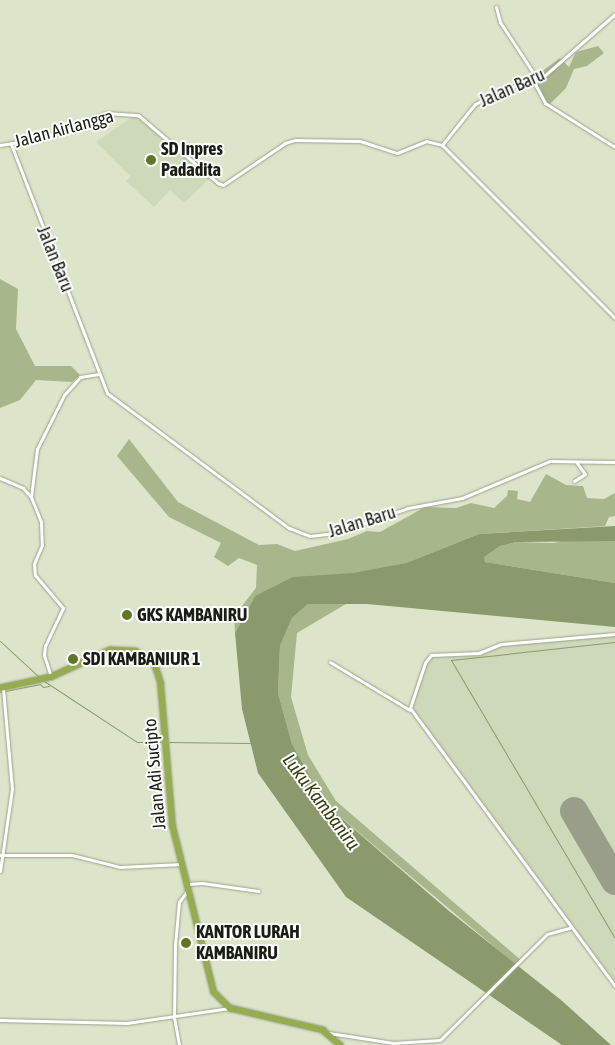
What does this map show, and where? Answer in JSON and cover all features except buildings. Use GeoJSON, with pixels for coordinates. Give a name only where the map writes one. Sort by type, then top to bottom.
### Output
{"type":"FeatureCollection","features":[{"type":"Feature","properties":{"kind":"highway","name":"Jalan Adi Sucipto"},"geometry":{"type":"LineString","coordinates":[[49,678],[110,650],[144,653],[154,661],[160,674],[168,744],[171,812],[213,988],[230,1008]]}},
{"type":"Feature","properties":{"kind":"highway"},"geometry":{"type":"LineString","coordinates":[[2,689],[49,678]]}},
{"type":"Feature","properties":{"kind":"highway"},"geometry":{"type":"LineString","coordinates":[[230,1008],[329,1033],[340,1045]]}},
{"type":"Feature","properties":{"kind":"street"},"geometry":{"type":"LineString","coordinates":[[496,7],[500,22],[536,81],[545,103],[615,147]]}},
{"type":"Feature","properties":{"kind":"street","name":"Jalan Baru"},"geometry":{"type":"LineString","coordinates":[[442,145],[481,99],[536,81],[615,14]]}},
{"type":"Feature","properties":{"kind":"street","name":"Jalan Airlangga"},"geometry":{"type":"LineString","coordinates":[[0,145],[43,138],[107,114],[138,115],[218,183],[223,184],[285,143],[295,140],[360,141],[397,153],[426,141],[442,145]]}},
{"type":"Feature","properties":{"kind":"street","name":"Jalan Baru"},"geometry":{"type":"LineString","coordinates":[[11,144],[98,374],[108,393],[125,408],[289,528],[310,536],[345,531],[408,508],[462,498],[550,462],[615,462]]}},
{"type":"Feature","properties":{"kind":"street"},"geometry":{"type":"LineString","coordinates":[[442,145],[615,318]]}},
{"type":"Feature","properties":{"kind":"street"},"geometry":{"type":"LineString","coordinates":[[49,678],[44,655],[45,646],[63,608],[34,575],[43,536],[31,497],[37,449],[64,395],[80,377],[98,374]]}},
{"type":"Feature","properties":{"kind":"street"},"geometry":{"type":"LineString","coordinates":[[574,481],[585,474],[576,462]]}},
{"type":"Feature","properties":{"kind":"street"},"geometry":{"type":"LineString","coordinates":[[0,478],[15,482],[31,497]]}},
{"type":"Feature","properties":{"kind":"street"},"geometry":{"type":"LineString","coordinates":[[410,710],[426,660],[431,656],[479,652],[501,644],[615,634]]}},
{"type":"Feature","properties":{"kind":"street"},"geometry":{"type":"LineString","coordinates":[[330,662],[410,710],[570,928],[615,986]]}},
{"type":"Feature","properties":{"kind":"street"},"geometry":{"type":"LineString","coordinates":[[0,871],[12,789],[2,689]]}},
{"type":"Feature","properties":{"kind":"street"},"geometry":{"type":"LineString","coordinates":[[2,855],[72,855],[120,867],[183,864]]}},
{"type":"Feature","properties":{"kind":"street"},"geometry":{"type":"LineString","coordinates":[[179,1045],[174,1018],[180,898],[188,887],[205,883],[258,891]]}},
{"type":"Feature","properties":{"kind":"street"},"geometry":{"type":"LineString","coordinates":[[329,1033],[393,1044],[437,1041],[551,932],[570,928]]}},
{"type":"Feature","properties":{"kind":"street"},"geometry":{"type":"LineString","coordinates":[[0,1020],[127,1023],[174,1018],[230,1008]]}},
{"type":"Feature","properties":{"kind":"shaded area"},"geometry":{"type":"Polygon","coordinates":[[[598,46],[604,53],[587,66],[574,69],[566,88],[549,105],[544,102],[533,78],[560,58],[569,67],[576,52],[598,46]]]}},
{"type":"Feature","properties":{"kind":"shaded area","name":"SD Inpres Padadita"},"geometry":{"type":"Polygon","coordinates":[[[135,115],[209,179],[184,203],[170,190],[154,207],[126,181],[131,177],[96,142],[135,115]]]}},
{"type":"Feature","properties":{"kind":"shaded area"},"geometry":{"type":"Polygon","coordinates":[[[0,279],[18,289],[16,329],[35,366],[71,366],[80,375],[72,382],[36,380],[20,400],[0,408],[0,279]]]}},
{"type":"Feature","properties":{"kind":"shaded area"},"geometry":{"type":"Polygon","coordinates":[[[129,439],[178,502],[259,545],[277,544],[295,551],[348,539],[367,531],[380,532],[425,507],[456,508],[471,503],[494,508],[507,496],[508,490],[518,491],[517,499],[530,502],[546,474],[566,485],[583,486],[587,498],[604,499],[615,493],[615,516],[609,517],[605,526],[479,534],[406,563],[255,596],[235,633],[234,616],[256,588],[257,565],[239,558],[228,566],[214,557],[221,543],[169,517],[117,456],[129,439]]]}},
{"type":"Feature","properties":{"kind":"shaded area"},"geometry":{"type":"Polygon","coordinates":[[[572,539],[615,541],[615,583],[485,562],[483,557],[500,546],[517,542],[553,543],[572,539]]]}},
{"type":"Feature","properties":{"kind":"shaded area"},"geometry":{"type":"Polygon","coordinates":[[[308,604],[346,604],[297,633],[291,697],[308,755],[336,801],[522,961],[516,965],[326,805],[292,744],[278,693],[280,646],[292,618],[308,604]]]}},
{"type":"Feature","properties":{"kind":"shaded area"},"geometry":{"type":"Polygon","coordinates":[[[611,634],[615,636],[615,982],[412,710],[412,705],[429,658],[479,654],[500,646],[611,634]]]}},
{"type":"Feature","properties":{"kind":"water","name":"Luku Kambaniru"},"geometry":{"type":"Polygon","coordinates":[[[615,526],[615,541],[517,542],[500,546],[484,557],[485,562],[615,583],[615,627],[367,604],[308,604],[292,618],[280,646],[278,693],[292,744],[326,805],[449,911],[561,1000],[611,1045],[562,1045],[346,897],[258,773],[242,709],[235,633],[255,596],[293,577],[353,573],[406,563],[479,534],[615,526]]]}},
{"type":"Feature","properties":{"kind":"waterway"},"geometry":{"type":"LineString","coordinates":[[0,641],[39,677]]}},
{"type":"Feature","properties":{"kind":"waterway"},"geometry":{"type":"LineString","coordinates":[[615,642],[451,660],[615,938]]}},
{"type":"Feature","properties":{"kind":"waterway"},"geometry":{"type":"LineString","coordinates":[[44,681],[137,742],[162,742]]}},
{"type":"Feature","properties":{"kind":"waterway"},"geometry":{"type":"LineString","coordinates":[[0,692],[40,684],[43,687],[49,686]]}},
{"type":"Feature","properties":{"kind":"waterway"},"geometry":{"type":"LineString","coordinates":[[169,742],[250,743]]}},
{"type":"Feature","properties":{"kind":"waterway"},"geometry":{"type":"LineString","coordinates":[[615,769],[615,815]]}},
{"type":"Feature","properties":{"kind":"runway"},"geometry":{"type":"LineString","coordinates":[[574,811],[615,881]]}},
{"type":"Feature","properties":{"kind":"place","name":"SD Inpres Padadita"},"geometry":{"type":"Point","coordinates":[151,160]}},
{"type":"Feature","properties":{"kind":"place","name":"GKS KAMBANIRU"},"geometry":{"type":"Point","coordinates":[127,615]}},
{"type":"Feature","properties":{"kind":"place","name":"SDI KAMBANIUR 1"},"geometry":{"type":"Point","coordinates":[73,659]}},
{"type":"Feature","properties":{"kind":"place","name":"KANTOR LURAH KAMBANIRU"},"geometry":{"type":"Point","coordinates":[186,943]}}]}
